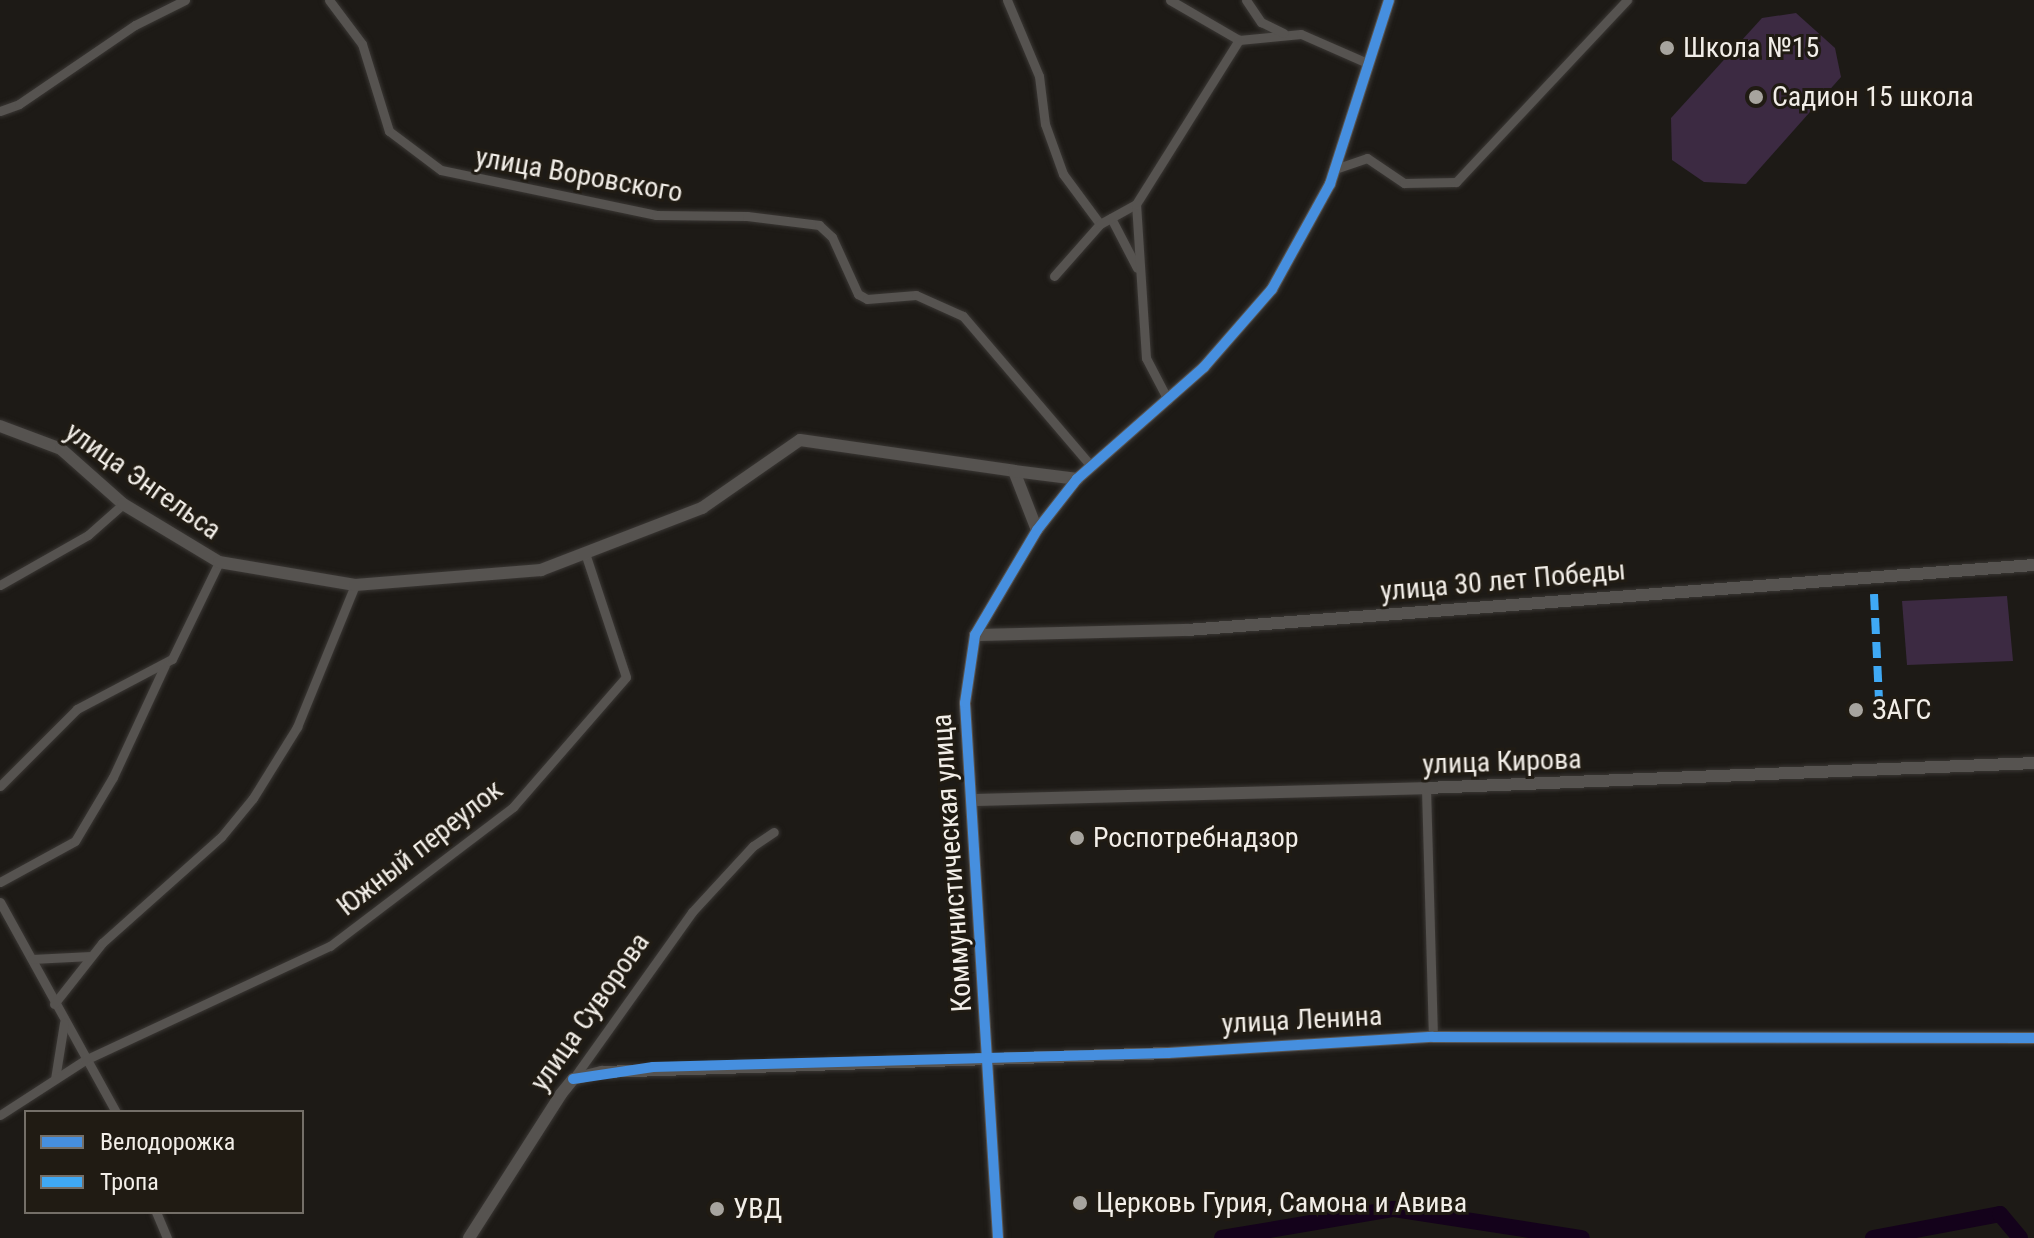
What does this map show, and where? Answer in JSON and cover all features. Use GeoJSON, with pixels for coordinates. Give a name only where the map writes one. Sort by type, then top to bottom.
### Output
{"type":"FeatureCollection","features":[{"type":"Feature","properties":{"kind":"street"},"geometry":{"type":"LineString","coordinates":[[0,111],[19,104],[135,25],[185,0]]}},
{"type":"Feature","properties":{"kind":"street","name":"улица Воровского"},"geometry":{"type":"LineString","coordinates":[[329,0],[362,44],[389,131],[432,165],[450,175],[656,215],[747,216],[819,225],[832,237],[858,294],[867,299],[916,295],[963,316],[1091,466]]}},
{"type":"Feature","properties":{"kind":"street"},"geometry":{"type":"LineString","coordinates":[[1007,0],[1039,76],[1045,124],[1063,174],[1100,224]]}},
{"type":"Feature","properties":{"kind":"street"},"geometry":{"type":"LineString","coordinates":[[1170,0],[1239,40],[1308,36],[1367,63]]}},
{"type":"Feature","properties":{"kind":"street"},"geometry":{"type":"LineString","coordinates":[[1246,0],[1261,22],[1287,35]]}},
{"type":"Feature","properties":{"kind":"street","name":"Коммунистическая улица"},"geometry":{"type":"LineString","coordinates":[[998,1238],[965,703],[975,635],[1037,530],[1077,479],[1168,400],[1237,333],[1272,289],[1311,223],[1335,169],[1389,0]]}},
{"type":"Feature","properties":{"kind":"street"},"geometry":{"type":"LineString","coordinates":[[1335,169],[1367,158],[1404,183],[1456,182],[1627,0]]}},
{"type":"Feature","properties":{"kind":"street"},"geometry":{"type":"LineString","coordinates":[[1054,276],[1100,224],[1136,204],[1239,40]]}},
{"type":"Feature","properties":{"kind":"street"},"geometry":{"type":"LineString","coordinates":[[1136,204],[1147,365],[1168,400]]}},
{"type":"Feature","properties":{"kind":"street"},"geometry":{"type":"LineString","coordinates":[[1111,218],[1140,272]]}},
{"type":"Feature","properties":{"kind":"street","name":"улица Энгельса"},"geometry":{"type":"LineString","coordinates":[[0,426],[61,449],[123,504],[219,562],[355,585],[541,570],[702,508],[800,440],[1014,471]]}},
{"type":"Feature","properties":{"kind":"street"},"geometry":{"type":"LineString","coordinates":[[1037,530],[1014,471],[1077,479]]}},
{"type":"Feature","properties":{"kind":"street"},"geometry":{"type":"LineString","coordinates":[[0,585],[88,535],[123,504]]}},
{"type":"Feature","properties":{"kind":"street","name":"Южный переулок"},"geometry":{"type":"LineString","coordinates":[[85,1060],[330,946],[513,807],[626,677],[585,553]]}},
{"type":"Feature","properties":{"kind":"street"},"geometry":{"type":"LineString","coordinates":[[0,882],[75,841],[113,777],[165,665],[178,651],[219,562]]}},
{"type":"Feature","properties":{"kind":"street","name":"улица 30 лет Победы"},"geometry":{"type":"LineString","coordinates":[[975,635],[1187,630],[2034,565]]}},
{"type":"Feature","properties":{"kind":"street"},"geometry":{"type":"LineString","coordinates":[[54,1004],[91,956],[221,837],[253,798],[297,727],[355,585]]}},
{"type":"Feature","properties":{"kind":"street"},"geometry":{"type":"LineString","coordinates":[[0,786],[77,709],[165,665]]}},
{"type":"Feature","properties":{"kind":"street","name":"улица Кирова"},"geometry":{"type":"LineString","coordinates":[[972,800],[1426,788],[2034,763]]}},
{"type":"Feature","properties":{"kind":"street"},"geometry":{"type":"LineString","coordinates":[[1426,788],[1433,1037]]}},
{"type":"Feature","properties":{"kind":"street","name":"улица Суворова"},"geometry":{"type":"LineString","coordinates":[[469,1238],[573,1079],[692,912],[753,846],[774,832]]}},
{"type":"Feature","properties":{"kind":"street"},"geometry":{"type":"LineString","coordinates":[[0,902],[64,1023],[115,1110]]}},
{"type":"Feature","properties":{"kind":"street"},"geometry":{"type":"LineString","coordinates":[[32,959],[91,956]]}},
{"type":"Feature","properties":{"kind":"street"},"geometry":{"type":"LineString","coordinates":[[55,1079],[64,1023]]}},
{"type":"Feature","properties":{"kind":"street","name":"улица Ленина"},"geometry":{"type":"LineString","coordinates":[[573,1079],[653,1067],[988,1058],[1433,1037],[2034,1038]]}},
{"type":"Feature","properties":{"kind":"street"},"geometry":{"type":"LineString","coordinates":[[0,1115],[85,1060]]}},
{"type":"Feature","properties":{"kind":"street"},"geometry":{"type":"LineString","coordinates":[[156,1214],[162,1236]]}},
{"type":"Feature","properties":{"kind":"shaded area","name":"Садион 15 школа"},"geometry":{"type":"Polygon","coordinates":[[[1796,13],[1835,48],[1841,77],[1746,184],[1704,182],[1672,160],[1671,118],[1762,18],[1796,13]]]}},
{"type":"Feature","properties":{"kind":"shaded area"},"geometry":{"type":"Polygon","coordinates":[[[2007,596],[2013,661],[1907,665],[1902,601],[2007,596]]]}},
{"type":"Feature","properties":{"kind":"waterway"},"geometry":{"type":"LineString","coordinates":[[1222,1238],[1394,1209],[1582,1238]]}},
{"type":"Feature","properties":{"kind":"waterway"},"geometry":{"type":"LineString","coordinates":[[1873,1238],[2000,1214],[2020,1238]]}},
{"type":"Feature","properties":{"kind":"marked path"},"geometry":{"type":"LineString","coordinates":[[1874,594],[1879,702]]}},
{"type":"Feature","properties":{"kind":"cycle path"},"geometry":{"type":"LineString","coordinates":[[998,1238],[965,703],[975,635],[1037,530],[1077,479],[1204,367],[1272,289],[1330,184],[1389,0]]}},
{"type":"Feature","properties":{"kind":"cycle path"},"geometry":{"type":"LineString","coordinates":[[573,1079],[653,1067],[1168,1053],[1433,1037],[2034,1038]]}},
{"type":"Feature","properties":{"kind":"place","name":"Школа №15"},"geometry":{"type":"Point","coordinates":[1667,48]}},
{"type":"Feature","properties":{"kind":"place","name":"Садион 15 школа"},"geometry":{"type":"Point","coordinates":[1756,97]}},
{"type":"Feature","properties":{"kind":"place","name":"ЗАГС"},"geometry":{"type":"Point","coordinates":[1856,710]}},
{"type":"Feature","properties":{"kind":"place","name":"Роспотребнадзор"},"geometry":{"type":"Point","coordinates":[1077,838]}},
{"type":"Feature","properties":{"kind":"place","name":"Церковь Гурия, Самона и Авива"},"geometry":{"type":"Point","coordinates":[1080,1203]}},
{"type":"Feature","properties":{"kind":"place","name":"УВД"},"geometry":{"type":"Point","coordinates":[717,1209]}}]}
